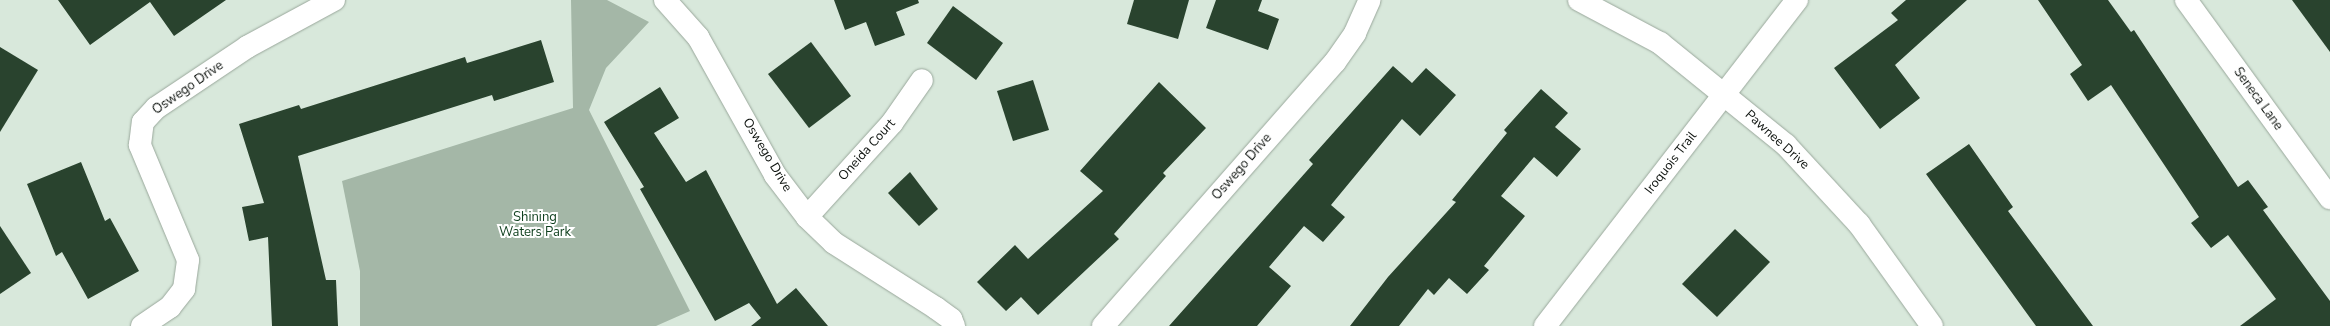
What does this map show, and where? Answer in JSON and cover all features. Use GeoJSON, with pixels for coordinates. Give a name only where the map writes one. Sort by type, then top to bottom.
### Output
{"type":"FeatureCollection","features":[{"type":"Feature","properties":{"kind":"street","name":"Oswego Drive"},"geometry":{"type":"LineString","coordinates":[[142,326],[170,307],[184,289],[188,260],[140,145],[143,122],[156,108],[247,47],[334,0]]}},
{"type":"Feature","properties":{"kind":"street","name":"Oswego Drive"},"geometry":{"type":"LineString","coordinates":[[665,0],[698,37],[775,175],[807,217],[834,243],[936,308],[951,320],[954,326]]}},
{"type":"Feature","properties":{"kind":"street","name":"Oswego Drive"},"geometry":{"type":"LineString","coordinates":[[1103,326],[1335,62],[1355,33],[1370,0]]}},
{"type":"Feature","properties":{"kind":"street","name":"Pawnee Drive"},"geometry":{"type":"LineString","coordinates":[[1579,0],[1660,43],[1725,94],[1786,145],[1859,224],[1932,326]]}},
{"type":"Feature","properties":{"kind":"street","name":"Iroquois Trail"},"geometry":{"type":"LineString","coordinates":[[1545,326],[1797,0]]}},
{"type":"Feature","properties":{"kind":"street","name":"Seneca Lane"},"geometry":{"type":"LineString","coordinates":[[2186,0],[2330,198]]}},
{"type":"Feature","properties":{"kind":"street","name":"Oneida Court"},"geometry":{"type":"LineString","coordinates":[[807,217],[892,123],[922,80]]}},
{"type":"Feature","properties":{"kind":"green space","name":"Shining Waters Park"},"geometry":{"type":"Polygon","coordinates":[[[571,0],[607,0],[649,22],[606,68],[589,110],[690,311],[656,326],[360,326],[360,271],[342,181],[573,108],[571,0]]]}},
{"type":"Feature","properties":{"kind":"building"},"geometry":{"type":"Polygon","coordinates":[[[58,0],[226,0],[174,36],[150,2],[90,45],[58,0]]]}},
{"type":"Feature","properties":{"kind":"building"},"geometry":{"type":"Polygon","coordinates":[[[834,0],[918,0],[919,3],[896,12],[905,35],[875,46],[866,22],[845,30],[834,0]]]}},
{"type":"Feature","properties":{"kind":"building"},"geometry":{"type":"Polygon","coordinates":[[[1134,0],[1189,0],[1178,39],[1127,24],[1134,0]]]}},
{"type":"Feature","properties":{"kind":"building"},"geometry":{"type":"Polygon","coordinates":[[[1216,0],[1262,0],[1258,11],[1279,19],[1268,50],[1206,28],[1216,0]]]}},
{"type":"Feature","properties":{"kind":"building"},"geometry":{"type":"Polygon","coordinates":[[[1906,0],[1967,0],[1895,65],[1920,98],[1880,129],[1834,68],[1898,20],[1891,13],[1906,0]]]}},
{"type":"Feature","properties":{"kind":"building"},"geometry":{"type":"Polygon","coordinates":[[[2038,0],[2108,0],[2131,32],[2134,30],[2238,187],[2248,180],[2268,207],[2263,210],[2330,301],[2330,326],[2240,326],[2276,299],[2228,235],[2211,248],[2191,223],[2199,217],[2111,85],[2088,101],[2070,74],[2082,65],[2038,0]]]}},
{"type":"Feature","properties":{"kind":"building"},"geometry":{"type":"Polygon","coordinates":[[[2292,0],[2330,0],[2330,52],[2292,0]]]}},
{"type":"Feature","properties":{"kind":"building"},"geometry":{"type":"Polygon","coordinates":[[[953,6],[1003,43],[976,80],[927,43],[953,6]]]}},
{"type":"Feature","properties":{"kind":"building"},"geometry":{"type":"Polygon","coordinates":[[[541,40],[554,82],[494,101],[492,95],[298,156],[326,280],[336,280],[338,326],[272,326],[268,237],[249,241],[242,207],[264,203],[239,124],[299,105],[301,109],[465,57],[467,63],[541,40]]]}},
{"type":"Feature","properties":{"kind":"building"},"geometry":{"type":"Polygon","coordinates":[[[811,42],[851,96],[809,128],[768,74],[811,42]]]}},
{"type":"Feature","properties":{"kind":"building"},"geometry":{"type":"Polygon","coordinates":[[[0,47],[38,70],[0,132],[0,47]]]}},
{"type":"Feature","properties":{"kind":"building"},"geometry":{"type":"Polygon","coordinates":[[[1393,66],[1412,83],[1426,68],[1456,95],[1420,136],[1402,119],[1331,205],[1345,217],[1323,242],[1304,226],[1269,267],[1291,286],[1257,326],[1169,326],[1313,164],[1309,160],[1393,66]]]}},
{"type":"Feature","properties":{"kind":"building"},"geometry":{"type":"Polygon","coordinates":[[[1033,80],[1049,130],[1013,141],[997,91],[1033,80]]]}},
{"type":"Feature","properties":{"kind":"building"},"geometry":{"type":"Polygon","coordinates":[[[1159,82],[1206,128],[1163,173],[1166,176],[1114,234],[1119,239],[1038,315],[1021,297],[1006,311],[977,282],[1015,245],[1028,259],[1103,191],[1080,171],[1159,82]]]}},
{"type":"Feature","properties":{"kind":"building"},"geometry":{"type":"Polygon","coordinates":[[[660,87],[679,118],[654,133],[686,182],[706,170],[777,304],[796,288],[828,326],[751,326],[761,318],[749,303],[715,321],[640,189],[644,187],[604,122],[660,87]]]}},
{"type":"Feature","properties":{"kind":"building"},"geometry":{"type":"Polygon","coordinates":[[[1541,89],[1568,113],[1555,127],[1581,149],[1557,177],[1534,157],[1501,196],[1525,216],[1484,266],[1489,270],[1467,294],[1449,278],[1434,295],[1428,289],[1399,326],[1350,326],[1388,277],[1456,202],[1452,200],[1507,133],[1504,130],[1541,89]]]}},
{"type":"Feature","properties":{"kind":"building"},"geometry":{"type":"Polygon","coordinates":[[[1969,144],[2013,207],[2008,211],[2093,326],[2036,326],[1926,174],[1969,144]]]}},
{"type":"Feature","properties":{"kind":"building"},"geometry":{"type":"Polygon","coordinates":[[[81,162],[105,221],[110,218],[139,271],[88,299],[62,252],[56,256],[27,184],[81,162]]]}},
{"type":"Feature","properties":{"kind":"building"},"geometry":{"type":"Polygon","coordinates":[[[910,172],[938,209],[919,226],[888,193],[910,172]]]}},
{"type":"Feature","properties":{"kind":"building"},"geometry":{"type":"Polygon","coordinates":[[[0,226],[31,273],[0,294],[0,226]]]}},
{"type":"Feature","properties":{"kind":"building"},"geometry":{"type":"Polygon","coordinates":[[[1735,229],[1770,262],[1717,317],[1682,284],[1735,229]]]}}]}
